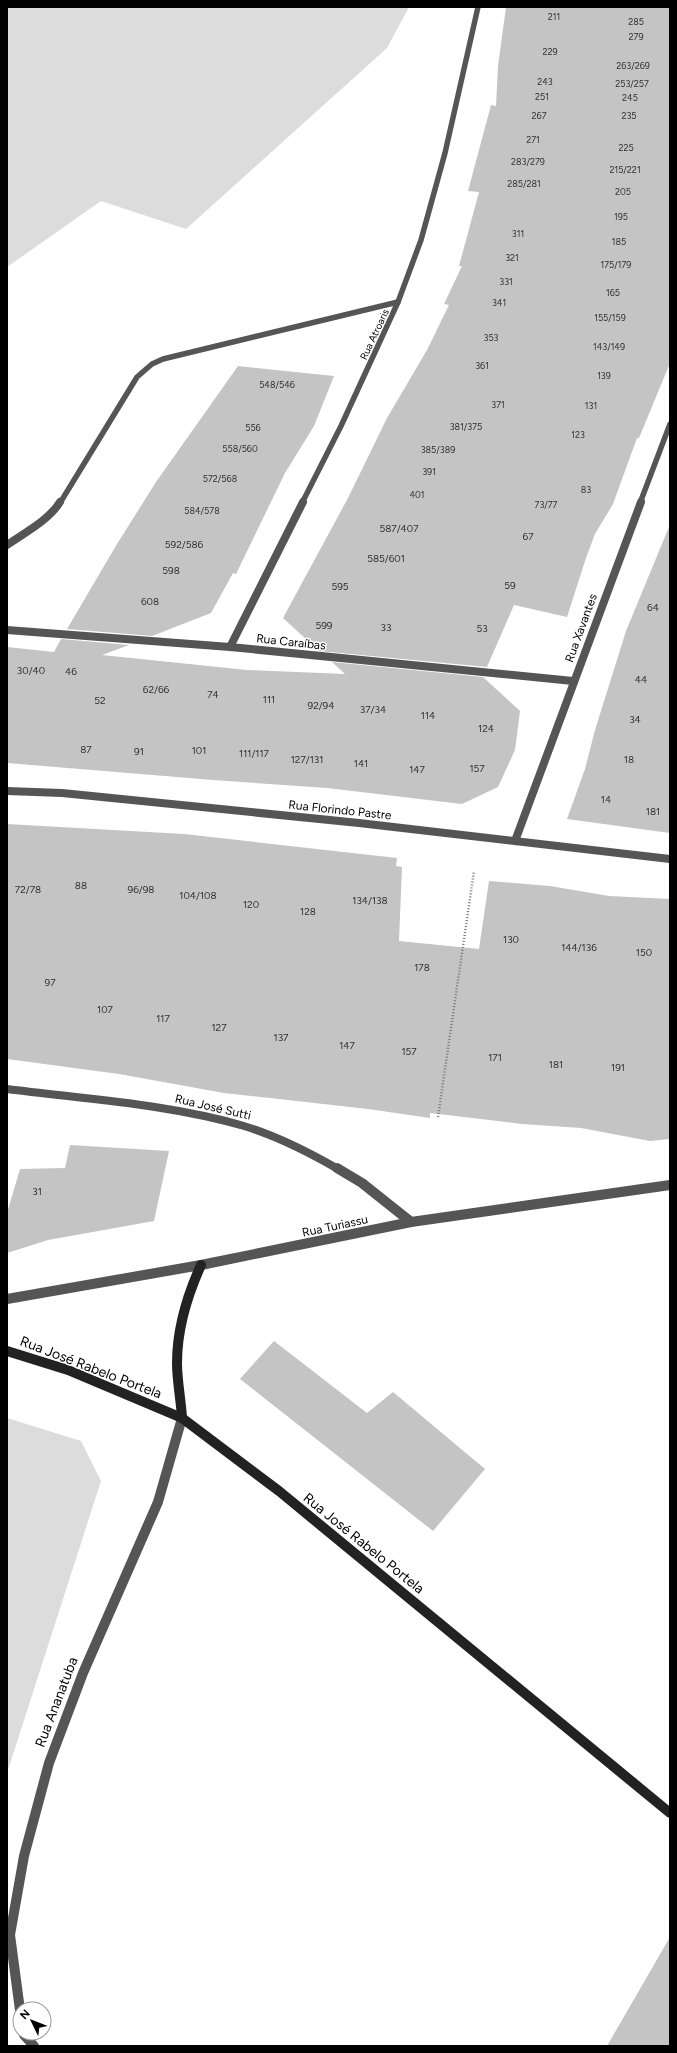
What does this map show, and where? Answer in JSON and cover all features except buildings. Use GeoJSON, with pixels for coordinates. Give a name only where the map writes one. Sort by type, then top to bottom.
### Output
{"type":"FeatureCollection","features":[{"type":"Feature","properties":{"kind":"street","name":"Rua Atroaris"},"geometry":{"type":"LineString","coordinates":[[230,647],[341,426],[398,302],[421,240],[445,153],[478,7]]}},
{"type":"Feature","properties":{"kind":"street"},"geometry":{"type":"LineString","coordinates":[[7,545],[57,507],[137,376],[152,364],[163,359],[398,302]]}},
{"type":"Feature","properties":{"kind":"street","name":"Rua Xavantes"},"geometry":{"type":"LineString","coordinates":[[516,841],[573,681],[670,424]]}},
{"type":"Feature","properties":{"kind":"street","name":"Rua Caraíbas"},"geometry":{"type":"LineString","coordinates":[[7,630],[230,647],[573,681]]}},
{"type":"Feature","properties":{"kind":"street","name":"Rua Florindo Pastre"},"geometry":{"type":"LineString","coordinates":[[7,791],[62,793],[359,823],[670,859]]}},
{"type":"Feature","properties":{"kind":"street","name":"Rua José Sutti"},"geometry":{"type":"LineString","coordinates":[[7,1090],[168,1109],[245,1126],[314,1155],[362,1183],[411,1222]]}},
{"type":"Feature","properties":{"kind":"street","name":"Rua Turiassu"},"geometry":{"type":"LineString","coordinates":[[7,1299],[200,1265],[411,1222],[670,1185]]}},
{"type":"Feature","properties":{"kind":"street"},"geometry":{"type":"LineString","coordinates":[[182,1418],[177,1362],[180,1324],[189,1293],[200,1265]]}},
{"type":"Feature","properties":{"kind":"street","name":"Rua José Rabelo Portela"},"geometry":{"type":"LineString","coordinates":[[7,1351],[76,1373],[182,1418],[279,1491],[670,1813]]}},
{"type":"Feature","properties":{"kind":"street","name":"Rua Ananatuba"},"geometry":{"type":"LineString","coordinates":[[19,2001],[10,1935],[24,1856],[50,1763],[83,1673],[158,1502],[182,1418]]}},
{"type":"Feature","properties":{"kind":"path"},"geometry":{"type":"LineString","coordinates":[[438,1117],[474,870]]}},
{"type":"Feature","properties":{"kind":"shaded area"},"geometry":{"type":"Polygon","coordinates":[[[7,7],[409,7],[387,48],[186,229],[101,201],[7,267],[7,7]]]}},
{"type":"Feature","properties":{"kind":"shaded area"},"geometry":{"type":"Polygon","coordinates":[[[7,1418],[81,1441],[101,1481],[7,1773],[7,1418]]]}}]}
